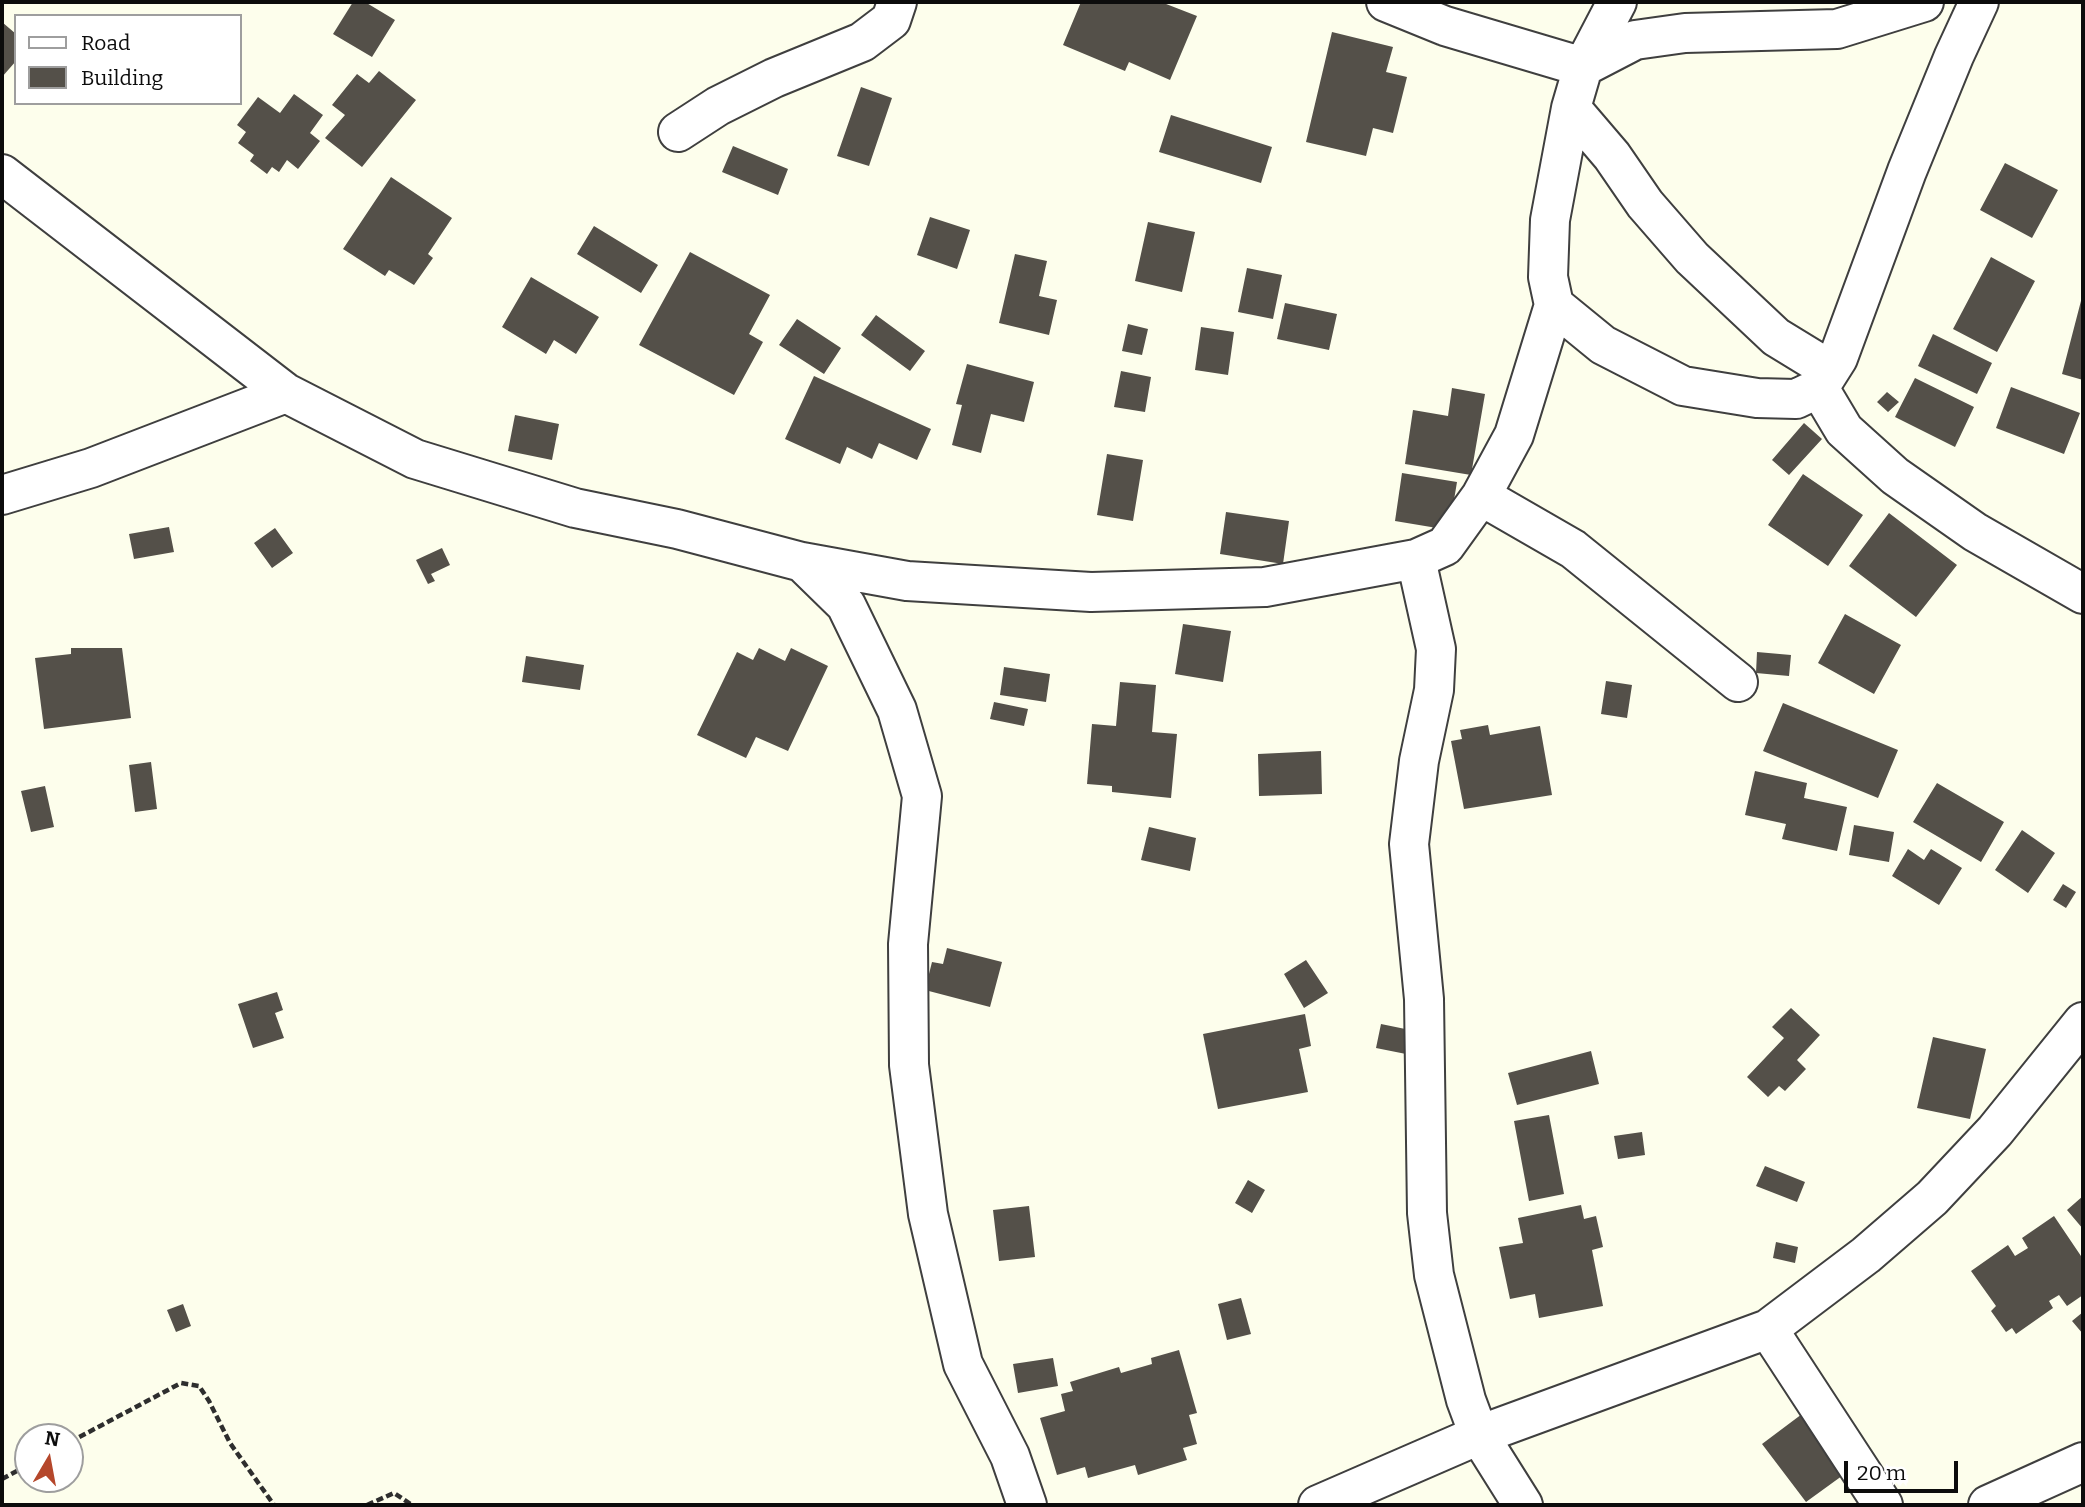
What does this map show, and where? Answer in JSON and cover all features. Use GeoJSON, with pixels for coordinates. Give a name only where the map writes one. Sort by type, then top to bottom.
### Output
{"type":"FeatureCollection","features":[{"type":"Feature","properties":{"kind":"street"},"geometry":{"type":"LineString","coordinates":[[678,132],[718,106],[774,78],[862,42],[891,20],[897,2]]}},
{"type":"Feature","properties":{"kind":"street"},"geometry":{"type":"LineString","coordinates":[[1386,2],[1445,26],[1583,67],[1635,40],[1685,33],[1837,29],[1924,2]]}},
{"type":"Feature","properties":{"kind":"street"},"geometry":{"type":"LineString","coordinates":[[2,174],[286,393],[415,459],[575,508],[677,529],[802,562],[907,581],[1091,592],[1265,587],[1416,559],[1445,546],[1481,496],[1514,435],[1554,305],[1548,277],[1550,220],[1572,108],[1583,67],[1617,2]]}},
{"type":"Feature","properties":{"kind":"street"},"geometry":{"type":"LineString","coordinates":[[1554,305],[1603,345],[1683,386],[1757,398],[1796,399],[1824,379],[1838,358],[1907,171],[1979,2]]}},
{"type":"Feature","properties":{"kind":"street"},"geometry":{"type":"LineString","coordinates":[[1572,108],[1612,156],[1645,204],[1692,258],[1824,379],[1844,430],[1895,476],[1975,532],[2083,594]]}},
{"type":"Feature","properties":{"kind":"street"},"geometry":{"type":"LineString","coordinates":[[2,495],[91,468],[286,393]]}},
{"type":"Feature","properties":{"kind":"street"},"geometry":{"type":"LineString","coordinates":[[1481,496],[1573,549],[1738,682]]}},
{"type":"Feature","properties":{"kind":"street"},"geometry":{"type":"LineString","coordinates":[[1416,559],[1436,649],[1434,690],[1419,761],[1409,844],[1424,999],[1427,1213],[1434,1275],[1466,1400],[1479,1435],[1523,1505]]}},
{"type":"Feature","properties":{"kind":"street"},"geometry":{"type":"LineString","coordinates":[[802,562],[846,605],[897,710],[922,796],[908,944],[909,1065],[928,1214],[963,1364],[1010,1457],[1027,1505]]}},
{"type":"Feature","properties":{"kind":"street"},"geometry":{"type":"LineString","coordinates":[[1318,1505],[1479,1435],[1768,1329],[1866,1255],[1932,1198],[1995,1131],[2083,1022]]}},
{"type":"Feature","properties":{"kind":"street"},"geometry":{"type":"LineString","coordinates":[[1768,1329],[1883,1505]]}},
{"type":"Feature","properties":{"kind":"street"},"geometry":{"type":"LineString","coordinates":[[1988,1505],[2083,1462]]}},
{"type":"Feature","properties":{"kind":"path"},"geometry":{"type":"LineString","coordinates":[[84,1435],[181,1383],[199,1386],[230,1443],[274,1505]]}},
{"type":"Feature","properties":{"kind":"path"},"geometry":{"type":"LineString","coordinates":[[367,1505],[394,1493],[412,1505]]}},
{"type":"Feature","properties":{"kind":"building"},"geometry":{"type":"Polygon","coordinates":[[[353,2],[365,2],[395,20],[372,57],[333,34],[353,2]]]}},
{"type":"Feature","properties":{"kind":"building"},"geometry":{"type":"Polygon","coordinates":[[[1081,2],[1161,2],[1197,16],[1170,80],[1129,62],[1125,71],[1063,45],[1081,2]]]}},
{"type":"Feature","properties":{"kind":"building"},"geometry":{"type":"Polygon","coordinates":[[[2,22],[14,32],[14,63],[2,77],[2,22]]]}},
{"type":"Feature","properties":{"kind":"building"},"geometry":{"type":"Polygon","coordinates":[[[1332,32],[1393,47],[1386,72],[1407,77],[1393,133],[1373,128],[1366,156],[1306,142],[1332,32]]]}},
{"type":"Feature","properties":{"kind":"building"},"geometry":{"type":"Polygon","coordinates":[[[379,71],[416,100],[362,167],[325,138],[345,115],[332,105],[357,74],[369,83],[379,71]]]}},
{"type":"Feature","properties":{"kind":"building"},"geometry":{"type":"Polygon","coordinates":[[[861,87],[892,98],[869,166],[837,156],[861,87]]]}},
{"type":"Feature","properties":{"kind":"building"},"geometry":{"type":"Polygon","coordinates":[[[294,94],[323,115],[310,133],[320,141],[298,169],[287,160],[279,172],[272,167],[267,174],[250,161],[254,155],[238,143],[246,132],[237,125],[258,97],[280,113],[294,94]]]}},
{"type":"Feature","properties":{"kind":"building"},"geometry":{"type":"Polygon","coordinates":[[[1171,115],[1272,147],[1261,183],[1159,152],[1171,115]]]}},
{"type":"Feature","properties":{"kind":"building"},"geometry":{"type":"Polygon","coordinates":[[[733,146],[788,169],[778,195],[722,172],[733,146]]]}},
{"type":"Feature","properties":{"kind":"building"},"geometry":{"type":"Polygon","coordinates":[[[2005,163],[2058,190],[2032,238],[1980,210],[2005,163]]]}},
{"type":"Feature","properties":{"kind":"building"},"geometry":{"type":"Polygon","coordinates":[[[391,177],[452,218],[428,254],[433,258],[414,285],[389,270],[385,276],[343,249],[391,177]]]}},
{"type":"Feature","properties":{"kind":"building"},"geometry":{"type":"Polygon","coordinates":[[[930,217],[970,230],[957,269],[917,255],[930,217]]]}},
{"type":"Feature","properties":{"kind":"building"},"geometry":{"type":"Polygon","coordinates":[[[1148,222],[1195,232],[1182,292],[1135,281],[1148,222]]]}},
{"type":"Feature","properties":{"kind":"building"},"geometry":{"type":"Polygon","coordinates":[[[594,226],[658,265],[641,293],[577,254],[594,226]]]}},
{"type":"Feature","properties":{"kind":"building"},"geometry":{"type":"Polygon","coordinates":[[[690,252],[770,295],[749,334],[763,342],[734,395],[639,345],[690,252]]]}},
{"type":"Feature","properties":{"kind":"building"},"geometry":{"type":"Polygon","coordinates":[[[1015,254],[1047,261],[1039,296],[1057,300],[1049,335],[999,323],[1015,254]]]}},
{"type":"Feature","properties":{"kind":"building"},"geometry":{"type":"Polygon","coordinates":[[[1991,257],[2035,281],[1997,352],[1953,329],[1991,257]]]}},
{"type":"Feature","properties":{"kind":"building"},"geometry":{"type":"Polygon","coordinates":[[[1247,268],[1282,275],[1273,319],[1238,312],[1247,268]]]}},
{"type":"Feature","properties":{"kind":"building"},"geometry":{"type":"Polygon","coordinates":[[[531,277],[599,317],[576,354],[554,340],[546,354],[502,327],[531,277]]]}},
{"type":"Feature","properties":{"kind":"building"},"geometry":{"type":"Polygon","coordinates":[[[2083,298],[2083,380],[2062,374],[2083,298]]]}},
{"type":"Feature","properties":{"kind":"building"},"geometry":{"type":"Polygon","coordinates":[[[1285,303],[1337,314],[1329,350],[1277,339],[1285,303]]]}},
{"type":"Feature","properties":{"kind":"building"},"geometry":{"type":"Polygon","coordinates":[[[876,315],[925,351],[910,371],[861,335],[876,315]]]}},
{"type":"Feature","properties":{"kind":"building"},"geometry":{"type":"Polygon","coordinates":[[[797,319],[841,348],[824,374],[779,345],[797,319]]]}},
{"type":"Feature","properties":{"kind":"building"},"geometry":{"type":"Polygon","coordinates":[[[1128,324],[1148,329],[1142,355],[1122,351],[1128,324]]]}},
{"type":"Feature","properties":{"kind":"building"},"geometry":{"type":"Polygon","coordinates":[[[1201,327],[1234,332],[1228,375],[1195,370],[1201,327]]]}},
{"type":"Feature","properties":{"kind":"building"},"geometry":{"type":"Polygon","coordinates":[[[1933,334],[1992,363],[1977,394],[1918,366],[1933,334]]]}},
{"type":"Feature","properties":{"kind":"building"},"geometry":{"type":"Polygon","coordinates":[[[967,364],[1034,382],[1024,422],[991,414],[981,453],[952,445],[962,405],[956,404],[967,364]]]}},
{"type":"Feature","properties":{"kind":"building"},"geometry":{"type":"Polygon","coordinates":[[[1121,371],[1151,377],[1145,412],[1114,407],[1121,371]]]}},
{"type":"Feature","properties":{"kind":"building"},"geometry":{"type":"Polygon","coordinates":[[[814,376],[931,429],[917,460],[879,443],[872,459],[847,447],[840,464],[785,439],[814,376]]]}},
{"type":"Feature","properties":{"kind":"building"},"geometry":{"type":"Polygon","coordinates":[[[1915,378],[1974,407],[1955,447],[1895,417],[1915,378]]]}},
{"type":"Feature","properties":{"kind":"building"},"geometry":{"type":"Polygon","coordinates":[[[2011,387],[2080,413],[2064,454],[1996,428],[2011,387]]]}},
{"type":"Feature","properties":{"kind":"building"},"geometry":{"type":"Polygon","coordinates":[[[1452,388],[1485,394],[1471,475],[1405,464],[1413,410],[1448,416],[1452,388]]]}},
{"type":"Feature","properties":{"kind":"building"},"geometry":{"type":"Polygon","coordinates":[[[1887,392],[1899,402],[1888,412],[1877,402],[1887,392]]]}},
{"type":"Feature","properties":{"kind":"building"},"geometry":{"type":"Polygon","coordinates":[[[515,415],[559,424],[552,460],[508,451],[515,415]]]}},
{"type":"Feature","properties":{"kind":"building"},"geometry":{"type":"Polygon","coordinates":[[[1804,423],[1822,439],[1789,475],[1772,460],[1804,423]]]}},
{"type":"Feature","properties":{"kind":"building"},"geometry":{"type":"Polygon","coordinates":[[[1107,454],[1143,460],[1133,521],[1097,515],[1107,454]]]}},
{"type":"Feature","properties":{"kind":"building"},"geometry":{"type":"Polygon","coordinates":[[[1402,473],[1457,482],[1449,530],[1395,521],[1402,473]]]}},
{"type":"Feature","properties":{"kind":"building"},"geometry":{"type":"Polygon","coordinates":[[[1803,474],[1863,515],[1828,566],[1768,525],[1803,474]]]}},
{"type":"Feature","properties":{"kind":"building"},"geometry":{"type":"Polygon","coordinates":[[[1226,512],[1289,521],[1283,564],[1220,554],[1226,512]]]}},
{"type":"Feature","properties":{"kind":"building"},"geometry":{"type":"Polygon","coordinates":[[[1889,513],[1957,565],[1916,617],[1849,566],[1889,513]]]}},
{"type":"Feature","properties":{"kind":"building"},"geometry":{"type":"Polygon","coordinates":[[[169,527],[174,552],[134,559],[129,534],[169,527]]]}},
{"type":"Feature","properties":{"kind":"building"},"geometry":{"type":"Polygon","coordinates":[[[275,528],[293,553],[272,568],[254,543],[275,528]]]}},
{"type":"Feature","properties":{"kind":"building"},"geometry":{"type":"Polygon","coordinates":[[[442,548],[450,565],[431,574],[435,581],[428,584],[416,560],[442,548]]]}},
{"type":"Feature","properties":{"kind":"building"},"geometry":{"type":"Polygon","coordinates":[[[1845,614],[1901,645],[1874,694],[1818,663],[1845,614]]]}},
{"type":"Feature","properties":{"kind":"building"},"geometry":{"type":"Polygon","coordinates":[[[1183,624],[1231,631],[1223,682],[1175,674],[1183,624]]]}},
{"type":"Feature","properties":{"kind":"building"},"geometry":{"type":"Polygon","coordinates":[[[71,648],[122,648],[131,718],[44,729],[35,658],[71,654],[71,648]]]}},
{"type":"Feature","properties":{"kind":"building"},"geometry":{"type":"Polygon","coordinates":[[[759,648],[785,661],[791,648],[828,666],[788,751],[756,737],[746,758],[697,735],[737,652],[753,660],[759,648]]]}},
{"type":"Feature","properties":{"kind":"building"},"geometry":{"type":"Polygon","coordinates":[[[1757,652],[1791,655],[1789,676],[1756,673],[1757,652]]]}},
{"type":"Feature","properties":{"kind":"building"},"geometry":{"type":"Polygon","coordinates":[[[526,656],[584,665],[580,690],[522,682],[526,656]]]}},
{"type":"Feature","properties":{"kind":"building"},"geometry":{"type":"Polygon","coordinates":[[[1004,667],[1050,674],[1046,702],[1000,695],[1004,667]]]}},
{"type":"Feature","properties":{"kind":"building"},"geometry":{"type":"Polygon","coordinates":[[[1606,681],[1632,685],[1627,718],[1601,714],[1606,681]]]}},
{"type":"Feature","properties":{"kind":"building"},"geometry":{"type":"Polygon","coordinates":[[[1120,682],[1156,685],[1152,732],[1177,734],[1171,798],[1112,792],[1112,786],[1087,784],[1092,724],[1116,726],[1120,682]]]}},
{"type":"Feature","properties":{"kind":"building"},"geometry":{"type":"Polygon","coordinates":[[[994,702],[1028,709],[1024,726],[990,719],[994,702]]]}},
{"type":"Feature","properties":{"kind":"building"},"geometry":{"type":"Polygon","coordinates":[[[1783,703],[1898,750],[1878,798],[1763,751],[1783,703]]]}},
{"type":"Feature","properties":{"kind":"building"},"geometry":{"type":"Polygon","coordinates":[[[1488,725],[1490,735],[1540,726],[1552,795],[1464,809],[1451,741],[1462,739],[1460,730],[1488,725]]]}},
{"type":"Feature","properties":{"kind":"building"},"geometry":{"type":"Polygon","coordinates":[[[1321,751],[1322,794],[1259,796],[1258,754],[1321,751]]]}},
{"type":"Feature","properties":{"kind":"building"},"geometry":{"type":"Polygon","coordinates":[[[151,762],[157,809],[135,812],[129,765],[151,762]]]}},
{"type":"Feature","properties":{"kind":"building"},"geometry":{"type":"Polygon","coordinates":[[[1755,771],[1807,783],[1804,798],[1847,807],[1837,851],[1782,839],[1786,824],[1745,815],[1755,771]]]}},
{"type":"Feature","properties":{"kind":"building"},"geometry":{"type":"Polygon","coordinates":[[[1937,783],[2004,822],[1981,862],[1913,822],[1937,783]]]}},
{"type":"Feature","properties":{"kind":"building"},"geometry":{"type":"Polygon","coordinates":[[[45,786],[54,827],[31,832],[21,791],[45,786]]]}},
{"type":"Feature","properties":{"kind":"building"},"geometry":{"type":"Polygon","coordinates":[[[1854,825],[1894,832],[1889,862],[1849,855],[1854,825]]]}},
{"type":"Feature","properties":{"kind":"building"},"geometry":{"type":"Polygon","coordinates":[[[1149,827],[1196,838],[1190,871],[1141,860],[1149,827]]]}},
{"type":"Feature","properties":{"kind":"building"},"geometry":{"type":"Polygon","coordinates":[[[2022,830],[2055,853],[2028,893],[1995,870],[2022,830]]]}},
{"type":"Feature","properties":{"kind":"building"},"geometry":{"type":"Polygon","coordinates":[[[1908,849],[1924,860],[1931,849],[1962,868],[1939,905],[1892,876],[1908,849]]]}},
{"type":"Feature","properties":{"kind":"building"},"geometry":{"type":"Polygon","coordinates":[[[2063,884],[2076,892],[2066,908],[2053,900],[2063,884]]]}},
{"type":"Feature","properties":{"kind":"building"},"geometry":{"type":"Polygon","coordinates":[[[947,948],[1002,962],[990,1007],[925,990],[932,962],[943,964],[947,948]]]}},
{"type":"Feature","properties":{"kind":"building"},"geometry":{"type":"Polygon","coordinates":[[[1306,960],[1328,993],[1304,1008],[1284,974],[1306,960]]]}},
{"type":"Feature","properties":{"kind":"building"},"geometry":{"type":"Polygon","coordinates":[[[277,992],[283,1010],[275,1013],[284,1038],[253,1048],[238,1004],[277,992]]]}},
{"type":"Feature","properties":{"kind":"building"},"geometry":{"type":"Polygon","coordinates":[[[1791,1008],[1820,1035],[1797,1060],[1806,1069],[1785,1091],[1779,1086],[1768,1097],[1747,1077],[1784,1038],[1772,1027],[1791,1008]]]}},
{"type":"Feature","properties":{"kind":"building"},"geometry":{"type":"Polygon","coordinates":[[[1305,1014],[1311,1046],[1299,1049],[1308,1092],[1218,1109],[1203,1034],[1305,1014]]]}},
{"type":"Feature","properties":{"kind":"building"},"geometry":{"type":"Polygon","coordinates":[[[1381,1024],[1415,1031],[1411,1055],[1376,1048],[1381,1024]]]}},
{"type":"Feature","properties":{"kind":"building"},"geometry":{"type":"Polygon","coordinates":[[[1933,1037],[1986,1049],[1970,1119],[1917,1108],[1933,1037]]]}},
{"type":"Feature","properties":{"kind":"building"},"geometry":{"type":"Polygon","coordinates":[[[1591,1051],[1599,1084],[1517,1105],[1508,1073],[1591,1051]]]}},
{"type":"Feature","properties":{"kind":"building"},"geometry":{"type":"Polygon","coordinates":[[[1549,1115],[1564,1194],[1529,1201],[1514,1121],[1549,1115]]]}},
{"type":"Feature","properties":{"kind":"building"},"geometry":{"type":"Polygon","coordinates":[[[1642,1132],[1645,1155],[1618,1159],[1614,1136],[1642,1132]]]}},
{"type":"Feature","properties":{"kind":"building"},"geometry":{"type":"Polygon","coordinates":[[[1765,1166],[1805,1182],[1797,1202],[1756,1186],[1765,1166]]]}},
{"type":"Feature","properties":{"kind":"building"},"geometry":{"type":"Polygon","coordinates":[[[1248,1180],[1265,1190],[1252,1213],[1235,1203],[1248,1180]]]}},
{"type":"Feature","properties":{"kind":"building"},"geometry":{"type":"Polygon","coordinates":[[[2083,1196],[2083,1229],[2067,1210],[2083,1196]]]}},
{"type":"Feature","properties":{"kind":"building"},"geometry":{"type":"Polygon","coordinates":[[[1581,1205],[1584,1219],[1596,1216],[1603,1247],[1592,1250],[1603,1306],[1539,1318],[1535,1294],[1510,1299],[1499,1247],[1523,1243],[1518,1218],[1581,1205]]]}},
{"type":"Feature","properties":{"kind":"building"},"geometry":{"type":"Polygon","coordinates":[[[1029,1206],[1035,1257],[999,1261],[993,1210],[1029,1206]]]}},
{"type":"Feature","properties":{"kind":"building"},"geometry":{"type":"Polygon","coordinates":[[[2054,1216],[2083,1259],[2083,1295],[2067,1306],[2059,1295],[2049,1301],[2053,1308],[2016,1334],[2012,1328],[2006,1332],[1991,1311],[1996,1306],[1971,1271],[2008,1245],[2015,1256],[2028,1248],[2022,1238],[2054,1216]]]}},
{"type":"Feature","properties":{"kind":"building"},"geometry":{"type":"Polygon","coordinates":[[[1776,1242],[1798,1247],[1795,1263],[1773,1258],[1776,1242]]]}},
{"type":"Feature","properties":{"kind":"building"},"geometry":{"type":"Polygon","coordinates":[[[1241,1298],[1251,1334],[1227,1340],[1218,1304],[1241,1298]]]}},
{"type":"Feature","properties":{"kind":"building"},"geometry":{"type":"Polygon","coordinates":[[[183,1304],[191,1326],[176,1332],[167,1310],[183,1304]]]}},
{"type":"Feature","properties":{"kind":"building"},"geometry":{"type":"Polygon","coordinates":[[[2083,1312],[2083,1334],[2072,1321],[2083,1312]]]}},
{"type":"Feature","properties":{"kind":"building"},"geometry":{"type":"Polygon","coordinates":[[[1179,1350],[1197,1413],[1189,1415],[1197,1444],[1183,1448],[1187,1460],[1138,1475],[1135,1465],[1088,1478],[1085,1467],[1057,1475],[1040,1418],[1065,1411],[1061,1394],[1073,1391],[1070,1382],[1119,1367],[1121,1373],[1152,1364],[1151,1358],[1179,1350]]]}},
{"type":"Feature","properties":{"kind":"building"},"geometry":{"type":"Polygon","coordinates":[[[1053,1358],[1058,1386],[1018,1393],[1013,1364],[1053,1358]]]}},
{"type":"Feature","properties":{"kind":"building"},"geometry":{"type":"Polygon","coordinates":[[[1802,1414],[1846,1473],[1806,1502],[1762,1444],[1802,1414]]]}}]}
